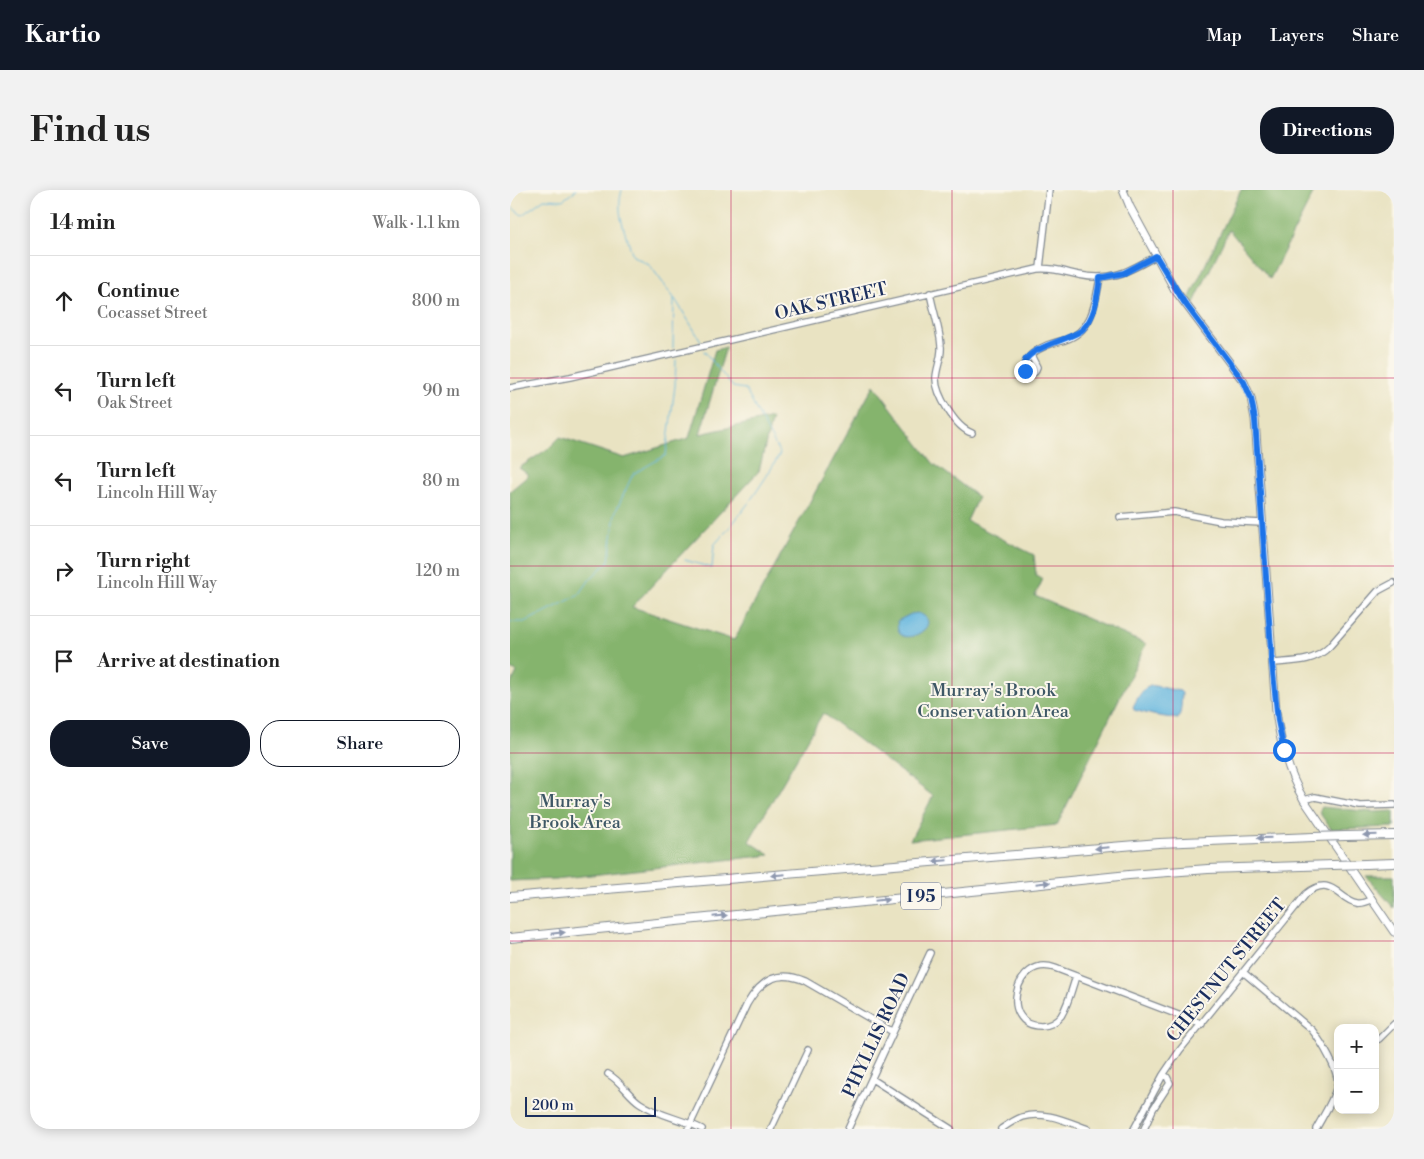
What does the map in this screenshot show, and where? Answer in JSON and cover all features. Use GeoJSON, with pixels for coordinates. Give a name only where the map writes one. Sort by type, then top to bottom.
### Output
{"type":"FeatureCollection","features":[{"type":"Feature","properties":{"kind":"highway","name":"I 95"},"geometry":{"type":"LineString","coordinates":[[510,897],[1159,843],[1394,835]]}},
{"type":"Feature","properties":{"kind":"highway","name":"I 95"},"geometry":{"type":"LineString","coordinates":[[510,938],[1121,875],[1208,869],[1394,863]]}},
{"type":"Feature","properties":{"kind":"main road"},"geometry":{"type":"LineString","coordinates":[[1123,190],[1130,207],[1175,290],[1244,382],[1249,393],[1255,420],[1272,663],[1277,716],[1282,741],[1292,774],[1304,800],[1394,931]]}},
{"type":"Feature","properties":{"kind":"street"},"geometry":{"type":"LineString","coordinates":[[1040,268],[1049,190]]}},
{"type":"Feature","properties":{"kind":"street","name":"OAK STREET"},"geometry":{"type":"LineString","coordinates":[[510,388],[570,377],[1040,268],[1100,278],[1124,273],[1156,256]]}},
{"type":"Feature","properties":{"kind":"street"},"geometry":{"type":"LineString","coordinates":[[1031,355],[1042,346],[1070,338],[1084,328],[1093,314],[1100,278]]}},
{"type":"Feature","properties":{"kind":"street"},"geometry":{"type":"LineString","coordinates":[[930,293],[942,348],[936,376],[938,392],[963,428],[972,433]]}},
{"type":"Feature","properties":{"kind":"street"},"geometry":{"type":"LineString","coordinates":[[1120,517],[1174,512],[1222,521],[1262,523]]}},
{"type":"Feature","properties":{"kind":"street"},"geometry":{"type":"LineString","coordinates":[[1272,663],[1304,660],[1321,654],[1378,591],[1393,583]]}},
{"type":"Feature","properties":{"kind":"street"},"geometry":{"type":"LineString","coordinates":[[1304,800],[1314,797],[1355,806],[1394,805]]}},
{"type":"Feature","properties":{"kind":"street","name":"CHESTNUT STREET"},"geometry":{"type":"LineString","coordinates":[[1134,1129],[1163,1075],[1180,1050],[1306,894],[1314,888],[1330,887],[1357,903],[1363,903],[1372,899]]}},
{"type":"Feature","properties":{"kind":"street","name":"PHYLLIS ROAD"},"geometry":{"type":"LineString","coordinates":[[848,1129],[930,953]]}},
{"type":"Feature","properties":{"kind":"street"},"geometry":{"type":"LineString","coordinates":[[1076,976],[1064,1010],[1056,1021],[1038,1026],[1026,1021],[1019,1014],[1015,1001],[1017,992],[1026,975],[1032,969],[1046,966],[1076,976],[1202,1024]]}},
{"type":"Feature","properties":{"kind":"street"},"geometry":{"type":"LineString","coordinates":[[1243,972],[1312,1030],[1319,1039],[1337,1075],[1337,1087],[1316,1129]]}},
{"type":"Feature","properties":{"kind":"street"},"geometry":{"type":"LineString","coordinates":[[689,1126],[756,989],[771,979],[787,975],[805,980],[893,1032]]}},
{"type":"Feature","properties":{"kind":"street"},"geometry":{"type":"LineString","coordinates":[[1379,1039],[1394,1024]]}},
{"type":"Feature","properties":{"kind":"street"},"geometry":{"type":"LineString","coordinates":[[771,1129],[808,1050]]}},
{"type":"Feature","properties":{"kind":"street"},"geometry":{"type":"LineString","coordinates":[[608,1074],[619,1081],[638,1102],[665,1116],[702,1129]]}},
{"type":"Feature","properties":{"kind":"street"},"geometry":{"type":"LineString","coordinates":[[1144,1129],[1153,1109],[1170,1083],[1167,1077],[1163,1075]]}},
{"type":"Feature","properties":{"kind":"street"},"geometry":{"type":"LineString","coordinates":[[872,1079],[951,1129]]}},
{"type":"Feature","properties":{"kind":"street"},"geometry":{"type":"LineString","coordinates":[[1001,1129],[1022,1117],[1034,1115],[1046,1116],[1088,1129]]}},
{"type":"Feature","properties":{"kind":"green space"},"geometry":{"type":"Polygon","coordinates":[[[1241,190],[1315,190],[1270,279],[1229,230],[1192,307],[1188,301],[1241,190]]]}},
{"type":"Feature","properties":{"kind":"green space"},"geometry":{"type":"Polygon","coordinates":[[[726,347],[700,434],[772,418],[759,471],[632,607],[734,640],[874,385],[933,463],[978,497],[967,521],[1034,555],[1036,575],[1043,579],[1035,596],[1146,644],[1057,825],[910,840],[933,796],[823,713],[749,841],[770,855],[555,879],[510,881],[510,686],[517,672],[510,669],[510,491],[529,475],[519,468],[549,448],[560,437],[624,458],[689,438],[715,350],[726,347]]]}},
{"type":"Feature","properties":{"kind":"green space"},"geometry":{"type":"Polygon","coordinates":[[[1322,807],[1374,812],[1394,811],[1394,827],[1331,829],[1319,812],[1322,807]]]}},
{"type":"Feature","properties":{"kind":"green space"},"geometry":{"type":"Polygon","coordinates":[[[1366,876],[1394,876],[1394,908],[1366,876]]]}},
{"type":"Feature","properties":{"kind":"water"},"geometry":{"type":"Polygon","coordinates":[[[918,613],[926,617],[928,623],[926,628],[914,636],[907,637],[901,635],[898,630],[897,621],[911,614],[918,613]]]}},
{"type":"Feature","properties":{"kind":"water"},"geometry":{"type":"Polygon","coordinates":[[[1150,685],[1182,693],[1181,710],[1178,719],[1134,710],[1133,707],[1138,698],[1150,685]]]}},
{"type":"Feature","properties":{"kind":"waterway"},"geometry":{"type":"LineString","coordinates":[[510,206],[522,215],[544,199],[563,200],[576,190]]}},
{"type":"Feature","properties":{"kind":"waterway"},"geometry":{"type":"LineString","coordinates":[[622,190],[620,199],[621,215],[633,256],[649,264],[674,298],[673,348]]}},
{"type":"Feature","properties":{"kind":"waterway"},"geometry":{"type":"LineString","coordinates":[[675,299],[701,341]]}},
{"type":"Feature","properties":{"kind":"waterway"},"geometry":{"type":"LineString","coordinates":[[685,560],[712,568],[714,545],[750,501],[780,454],[745,389],[733,387],[704,351]]}},
{"type":"Feature","properties":{"kind":"waterway"},"geometry":{"type":"LineString","coordinates":[[510,622],[525,622],[579,595],[590,579],[609,561],[615,513],[633,474],[666,455],[675,386],[676,360]]}},
{"type":"Feature","properties":{"kind":"route"},"geometry":{"type":"LineString","coordinates":[[1025,371],[1025,363],[1038,349],[1074,336],[1084,328],[1093,314],[1100,278],[1132,270],[1156,256],[1175,290],[1194,318],[1244,382],[1251,398],[1255,420],[1272,663],[1278,721],[1284,750]]}},
{"type":"Feature","properties":{"kind":"park label","name":"Murray's Brook Conservation Area"},"geometry":{"type":"Point","coordinates":[993,700]}},
{"type":"Feature","properties":{"kind":"park label","name":"Murray's Brook Area"},"geometry":{"type":"Point","coordinates":[575,811]}}]}
